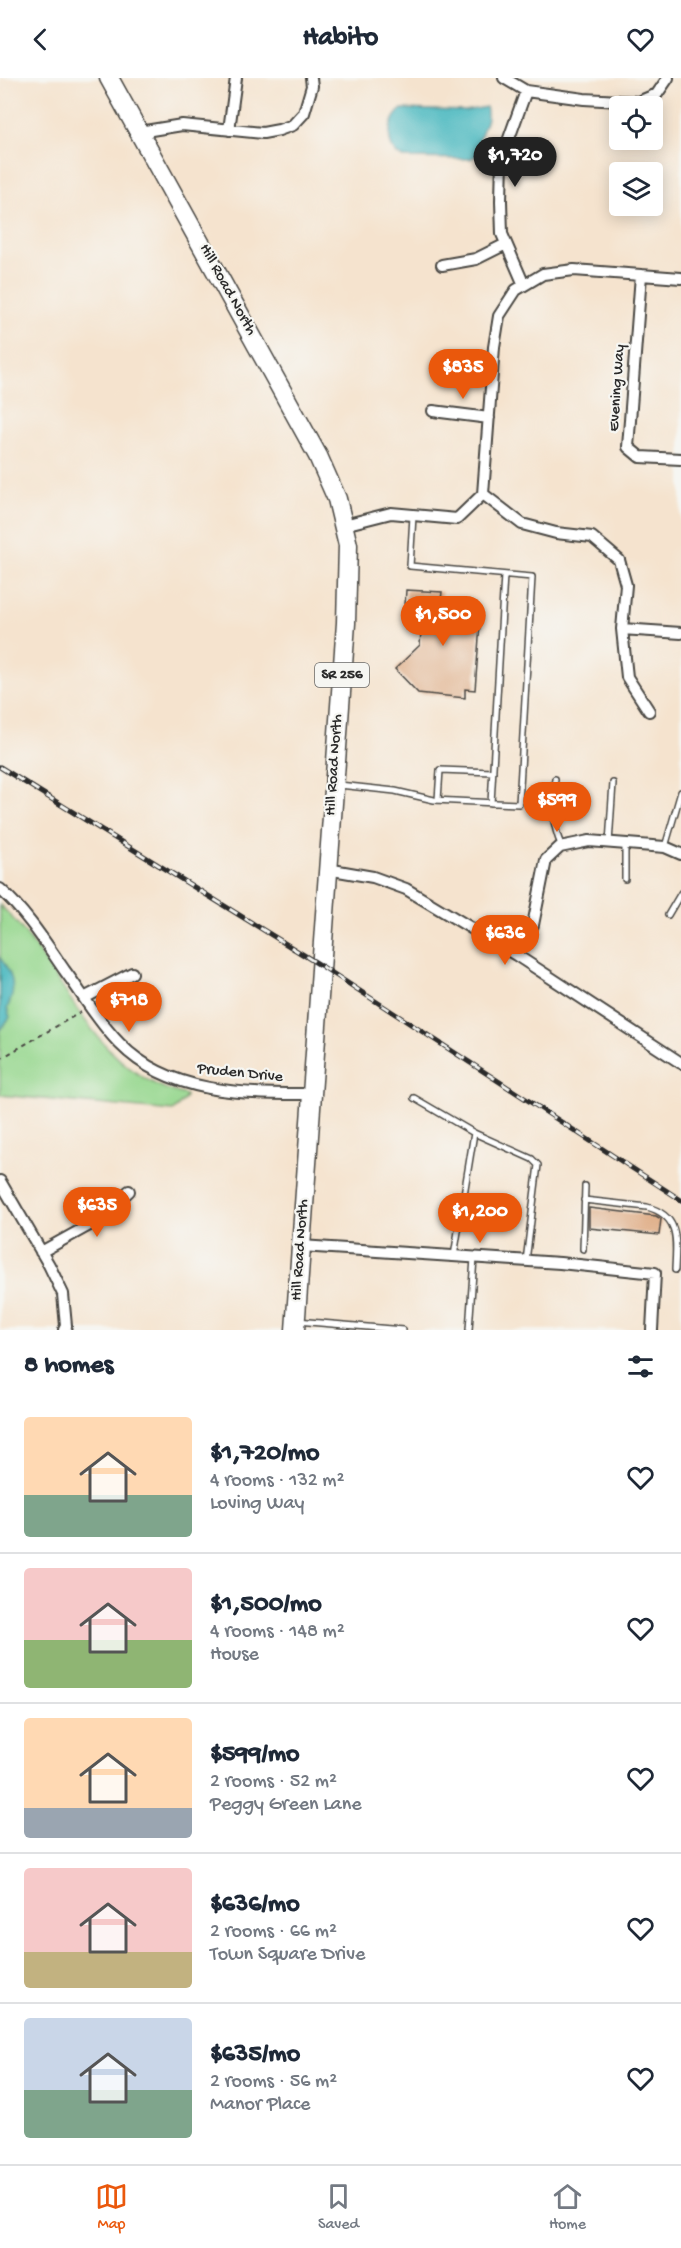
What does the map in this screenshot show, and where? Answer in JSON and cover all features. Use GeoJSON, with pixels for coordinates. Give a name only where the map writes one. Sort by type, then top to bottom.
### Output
{"type":"FeatureCollection","features":[{"type":"Feature","properties":{"kind":"main road","name":"Hill Road North"},"geometry":{"type":"LineString","coordinates":[[109,78],[318,456],[337,499],[348,545],[348,576],[295,1326]]}},
{"type":"Feature","properties":{"kind":"street"},"geometry":{"type":"LineString","coordinates":[[229,130],[236,78]]}},
{"type":"Feature","properties":{"kind":"street"},"geometry":{"type":"LineString","coordinates":[[139,132],[182,125],[264,133],[293,125],[304,113],[312,86],[311,78]]}},
{"type":"Feature","properties":{"kind":"street"},"geometry":{"type":"LineString","coordinates":[[504,78],[526,91],[584,99],[638,102],[657,94],[668,78]]}},
{"type":"Feature","properties":{"kind":"street"},"geometry":{"type":"LineString","coordinates":[[524,285],[502,234],[502,158],[526,91]]}},
{"type":"Feature","properties":{"kind":"street"},"geometry":{"type":"LineString","coordinates":[[442,265],[476,259],[506,244]]}},
{"type":"Feature","properties":{"kind":"street"},"geometry":{"type":"LineString","coordinates":[[344,525],[375,516],[413,514],[457,519],[483,494],[494,347],[499,316],[516,290],[543,274],[574,270],[681,278]]}},
{"type":"Feature","properties":{"kind":"street","name":"Evening Way"},"geometry":{"type":"LineString","coordinates":[[641,275],[628,447],[640,457],[681,459]]}},
{"type":"Feature","properties":{"kind":"street"},"geometry":{"type":"LineString","coordinates":[[433,411],[489,418]]}},
{"type":"Feature","properties":{"kind":"street"},"geometry":{"type":"LineString","coordinates":[[483,494],[522,524],[556,533],[592,537],[619,560],[626,585],[622,629],[627,677],[649,711]]}},
{"type":"Feature","properties":{"kind":"street"},"geometry":{"type":"LineString","coordinates":[[622,629],[681,633]]}},
{"type":"Feature","properties":{"kind":"street"},"geometry":{"type":"LineString","coordinates":[[516,956],[533,925],[546,860],[562,847],[589,841],[665,847],[681,854]]}},
{"type":"Feature","properties":{"kind":"street"},"geometry":{"type":"LineString","coordinates":[[327,869],[391,882],[441,909],[681,1063]]}},
{"type":"Feature","properties":{"kind":"street","name":"Pruden Drive"},"geometry":{"type":"LineString","coordinates":[[0,889],[19,907],[87,1003],[121,1045],[145,1064],[188,1084],[218,1089],[312,1094]]}},
{"type":"Feature","properties":{"kind":"street"},"geometry":{"type":"LineString","coordinates":[[87,1003],[132,973]]}},
{"type":"Feature","properties":{"kind":"street"},"geometry":{"type":"LineString","coordinates":[[0,1181],[63,1294],[66,1326],[64,1330]]}},
{"type":"Feature","properties":{"kind":"street"},"geometry":{"type":"LineString","coordinates":[[41,1252],[97,1221],[129,1191]]}},
{"type":"Feature","properties":{"kind":"street"},"geometry":{"type":"LineString","coordinates":[[301,1246],[526,1261],[655,1273],[652,1330]]}},
{"type":"Feature","properties":{"kind":"lane"},"geometry":{"type":"LineString","coordinates":[[333,785],[394,791],[438,800],[519,804],[532,577],[410,566],[413,514]]}},
{"type":"Feature","properties":{"kind":"lane"},"geometry":{"type":"LineString","coordinates":[[491,803],[504,575]]}},
{"type":"Feature","properties":{"kind":"lane"},"geometry":{"type":"LineString","coordinates":[[438,800],[440,770],[493,772]]}},
{"type":"Feature","properties":{"kind":"lane"},"geometry":{"type":"LineString","coordinates":[[555,779],[551,808],[553,824],[562,847]]}},
{"type":"Feature","properties":{"kind":"lane"},"geometry":{"type":"LineString","coordinates":[[609,843],[613,783]]}},
{"type":"Feature","properties":{"kind":"lane"},"geometry":{"type":"LineString","coordinates":[[665,847],[681,792]]}},
{"type":"Feature","properties":{"kind":"lane"},"geometry":{"type":"LineString","coordinates":[[625,844],[625,879]]}},
{"type":"Feature","properties":{"kind":"lane"},"geometry":{"type":"LineString","coordinates":[[668,915],[681,892]]}},
{"type":"Feature","properties":{"kind":"lane"},"geometry":{"type":"LineString","coordinates":[[414,1098],[474,1133],[532,1158],[538,1165],[526,1261]]}},
{"type":"Feature","properties":{"kind":"lane"},"geometry":{"type":"LineString","coordinates":[[454,1256],[474,1133]]}},
{"type":"Feature","properties":{"kind":"lane"},"geometry":{"type":"LineString","coordinates":[[583,1249],[585,1186]]}},
{"type":"Feature","properties":{"kind":"lane"},"geometry":{"type":"LineString","coordinates":[[584,1200],[647,1207],[656,1209],[666,1216],[676,1232],[675,1270]]}},
{"type":"Feature","properties":{"kind":"lane"},"geometry":{"type":"LineString","coordinates":[[469,1330],[474,1258]]}},
{"type":"Feature","properties":{"kind":"lane"},"geometry":{"type":"LineString","coordinates":[[295,1326],[403,1330]]}},
{"type":"Feature","properties":{"kind":"path"},"geometry":{"type":"LineString","coordinates":[[0,1059],[87,1003]]}},
{"type":"Feature","properties":{"kind":"green space"},"geometry":{"type":"Polygon","coordinates":[[[0,905],[43,957],[81,1015],[125,1065],[153,1083],[186,1095],[173,1111],[0,1095],[0,905]]]}},
{"type":"Feature","properties":{"kind":"water"},"geometry":{"type":"Polygon","coordinates":[[[486,107],[487,119],[480,138],[478,155],[470,159],[404,158],[393,149],[390,142],[390,127],[402,109],[465,111],[486,107]]]}},
{"type":"Feature","properties":{"kind":"water"},"geometry":{"type":"Polygon","coordinates":[[[0,958],[11,976],[13,988],[7,1008],[10,1017],[0,1031],[0,958]]]}},
{"type":"Feature","properties":{"kind":"building"},"geometry":{"type":"Polygon","coordinates":[[[406,590],[442,592],[441,600],[472,602],[470,625],[480,625],[475,690],[465,689],[465,698],[418,693],[395,669],[420,645],[423,606],[405,605],[406,590]]]}},
{"type":"Feature","properties":{"kind":"building"},"geometry":{"type":"Polygon","coordinates":[[[589,1208],[656,1216],[661,1219],[659,1235],[589,1228],[589,1208]]]}},
{"type":"Feature","properties":{"kind":"railway"},"geometry":{"type":"LineString","coordinates":[[0,767],[320,965],[681,1200]]}}]}
